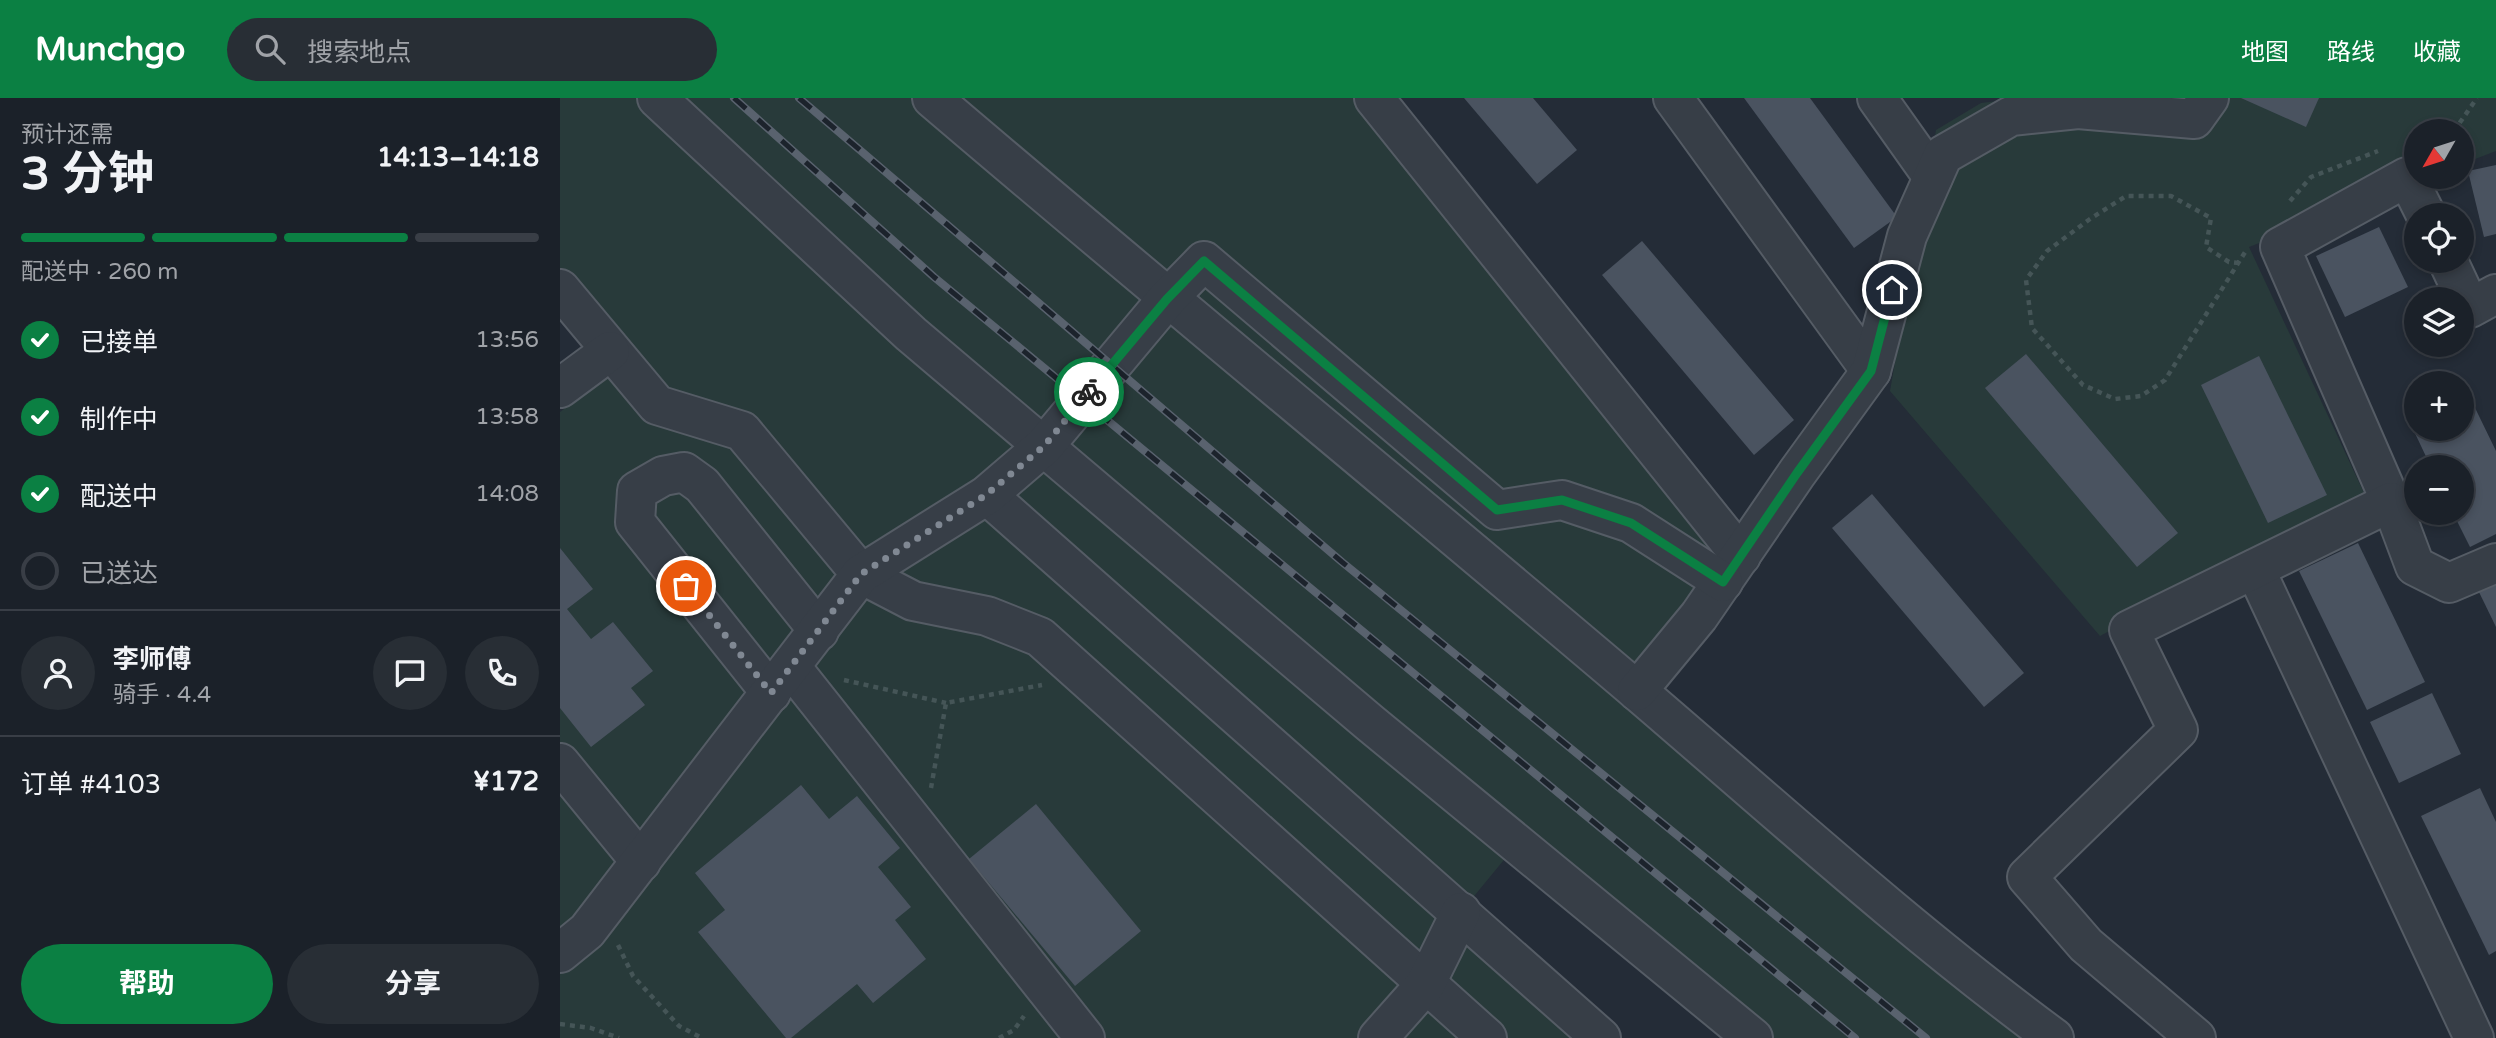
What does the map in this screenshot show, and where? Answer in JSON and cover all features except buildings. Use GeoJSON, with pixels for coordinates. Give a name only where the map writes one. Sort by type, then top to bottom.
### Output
{"type":"FeatureCollection","features":[{"type":"Feature","properties":{"kind":"street"},"geometry":{"type":"LineString","coordinates":[[657,98],[911,334],[1370,723],[1753,1038]]}},
{"type":"Feature","properties":{"kind":"street"},"geometry":{"type":"LineString","coordinates":[[932,98],[1167,299],[1637,691],[1758,797],[1983,985],[2054,1038]]}},
{"type":"Feature","properties":{"kind":"street"},"geometry":{"type":"LineString","coordinates":[[1374,98],[1732,569]]}},
{"type":"Feature","properties":{"kind":"street"},"geometry":{"type":"LineString","coordinates":[[1673,98],[1871,371]]}},
{"type":"Feature","properties":{"kind":"street"},"geometry":{"type":"LineString","coordinates":[[1877,98],[1933,177]]}},
{"type":"Feature","properties":{"kind":"street"},"geometry":{"type":"LineString","coordinates":[[1637,691],[1699,616],[1871,371],[1907,236],[1943,155],[2011,116],[2078,109],[2194,119],[2209,98]]}},
{"type":"Feature","properties":{"kind":"street"},"geometry":{"type":"LineString","coordinates":[[2420,203],[2407,177],[2280,247],[2391,502],[2415,566],[2449,583],[2496,563]]}},
{"type":"Feature","properties":{"kind":"street"},"geometry":{"type":"LineString","coordinates":[[560,953],[587,932],[861,574],[986,495],[1044,446],[1167,299],[1204,261],[1497,510],[1562,500],[1631,523],[1732,569]]}},
{"type":"Feature","properties":{"kind":"street"},"geometry":{"type":"LineString","coordinates":[[2454,273],[2470,308],[2496,294]]}},
{"type":"Feature","properties":{"kind":"street"},"geometry":{"type":"LineString","coordinates":[[560,289],[657,405],[742,431],[861,574],[913,601],[987,616],[1040,637],[1487,1038]]}},
{"type":"Feature","properties":{"kind":"street"},"geometry":{"type":"LineString","coordinates":[[560,388],[610,351]]}},
{"type":"Feature","properties":{"kind":"street"},"geometry":{"type":"LineString","coordinates":[[819,631],[702,485],[684,472],[663,476],[637,491],[635,522],[923,834],[1085,1038]]}},
{"type":"Feature","properties":{"kind":"street"},"geometry":{"type":"LineString","coordinates":[[986,495],[1601,1038]]}},
{"type":"Feature","properties":{"kind":"street"},"geometry":{"type":"LineString","coordinates":[[2196,1038],[2086,945],[2027,877],[2178,730],[2129,631],[2391,502]]}},
{"type":"Feature","properties":{"kind":"street"},"geometry":{"type":"LineString","coordinates":[[2255,569],[2474,1038]]}},
{"type":"Feature","properties":{"kind":"street"},"geometry":{"type":"LineString","coordinates":[[560,763],[641,862]]}},
{"type":"Feature","properties":{"kind":"street"},"geometry":{"type":"LineString","coordinates":[[1378,1038],[1425,985],[1461,912]]}},
{"type":"Feature","properties":{"kind":"path"},"geometry":{"type":"LineString","coordinates":[[2462,119],[2477,98]]}},
{"type":"Feature","properties":{"kind":"path"},"geometry":{"type":"LineString","coordinates":[[2141,396],[2115,399],[2083,385],[2032,328],[2026,280],[2047,251],[2126,196],[2171,196],[2211,218],[2206,247],[2229,262],[2239,263]]}},
{"type":"Feature","properties":{"kind":"path"},"geometry":{"type":"LineString","coordinates":[[843,679],[946,703],[1084,677]]}},
{"type":"Feature","properties":{"kind":"path"},"geometry":{"type":"LineString","coordinates":[[923,834],[946,703]]}},
{"type":"Feature","properties":{"kind":"path"},"geometry":{"type":"LineString","coordinates":[[603,911],[633,976],[679,1026],[702,1038]]}},
{"type":"Feature","properties":{"kind":"path"},"geometry":{"type":"LineString","coordinates":[[560,1024],[591,1028],[619,1038]]}},
{"type":"Feature","properties":{"kind":"shaded area"},"geometry":{"type":"Polygon","coordinates":[[[560,98],[1374,98],[1741,556],[1638,691],[2054,1038],[1753,1038],[1517,844],[1461,912],[1574,1038],[560,1038],[560,412],[622,366],[560,289],[560,98]]]}},
{"type":"Feature","properties":{"kind":"shaded area"},"geometry":{"type":"Polygon","coordinates":[[[2023,98],[2496,98],[2496,151],[2474,159],[2474,119],[2404,119],[2404,187],[2249,247],[2365,495],[2100,636],[1890,391],[1936,130],[1981,103],[2023,98]]]}},
{"type":"Feature","properties":{"kind":"railway"},"geometry":{"type":"LineString","coordinates":[[734,98],[934,277],[1855,1038]]}},
{"type":"Feature","properties":{"kind":"railway"},"geometry":{"type":"LineString","coordinates":[[799,98],[1342,562],[1926,1038]]}},
{"type":"Feature","properties":{"kind":"way so far"},"geometry":{"type":"LineString","coordinates":[[686,586],[771,693],[861,574],[986,495],[1044,446],[1089,392]]}},
{"type":"Feature","properties":{"kind":"route"},"geometry":{"type":"LineString","coordinates":[[1089,392],[1167,299],[1204,261],[1497,510],[1562,500],[1631,523],[1723,582],[1871,371],[1892,290]]}}]}
